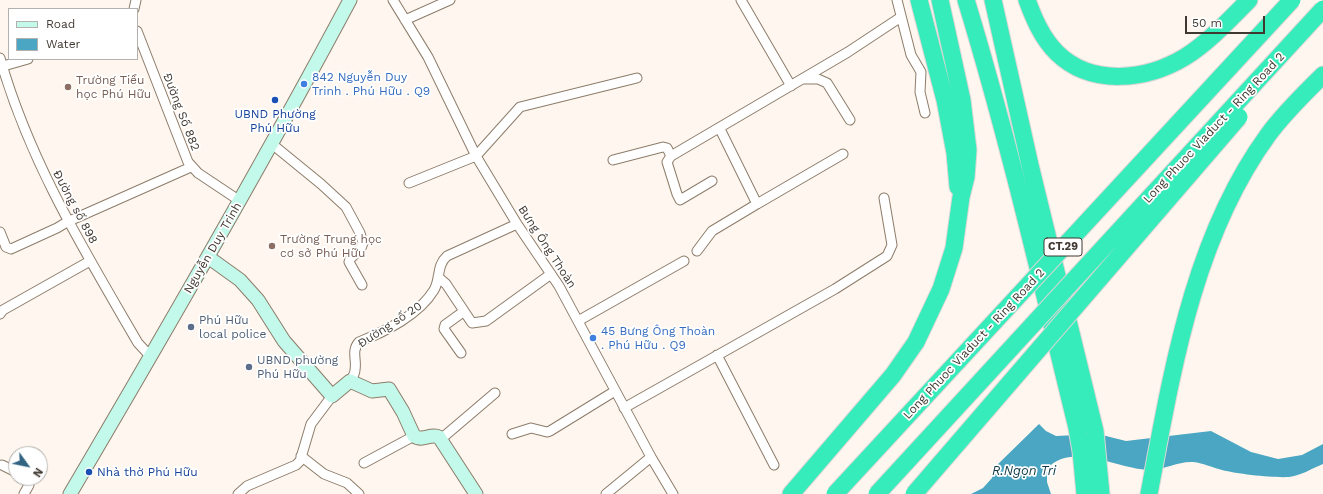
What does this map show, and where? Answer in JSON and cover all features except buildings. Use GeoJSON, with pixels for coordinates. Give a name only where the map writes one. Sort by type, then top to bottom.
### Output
{"type":"FeatureCollection","features":[{"type":"Feature","properties":{"kind":"highway"},"geometry":{"type":"LineString","coordinates":[[919,0],[945,100],[955,153],[957,182],[961,197]]}},
{"type":"Feature","properties":{"kind":"highway"},"geometry":{"type":"LineString","coordinates":[[791,494],[893,375],[916,342],[941,289],[954,248],[961,197],[966,177],[968,150],[962,100],[940,0]]}},
{"type":"Feature","properties":{"kind":"highway"},"geometry":{"type":"LineString","coordinates":[[966,0],[984,57],[1077,428],[1101,494]]}},
{"type":"Feature","properties":{"kind":"highway"},"geometry":{"type":"LineString","coordinates":[[994,0],[1032,172],[1095,431],[1091,465],[1085,494]]}},
{"type":"Feature","properties":{"kind":"highway"},"geometry":{"type":"LineString","coordinates":[[1027,0],[1044,37],[1058,53],[1074,65],[1097,74],[1119,77],[1139,76],[1165,67],[1185,57],[1211,38],[1249,0]]}},
{"type":"Feature","properties":{"kind":"highway","name":"Long Phuoc Viaduct - Ring Road 2"},"geometry":{"type":"LineString","coordinates":[[835,494],[1292,0]]}},
{"type":"Feature","properties":{"kind":"highway","name":"Long Phuoc Viaduct - Ring Road 2"},"geometry":{"type":"LineString","coordinates":[[877,494],[1323,9]]}},
{"type":"Feature","properties":{"kind":"highway"},"geometry":{"type":"LineString","coordinates":[[914,494],[1215,145],[1323,17]]}},
{"type":"Feature","properties":{"kind":"highway"},"geometry":{"type":"LineString","coordinates":[[1149,494],[1161,433],[1191,304],[1204,262],[1222,215],[1244,172],[1268,135],[1299,99],[1323,75]]}},
{"type":"Feature","properties":{"kind":"main road","name":"Nguyễn Duy Trinh"},"geometry":{"type":"LineString","coordinates":[[70,494],[151,357],[240,201],[350,0]]}},
{"type":"Feature","properties":{"kind":"main road"},"geometry":{"type":"LineString","coordinates":[[208,257],[240,280],[258,300],[284,341],[332,396],[350,381],[372,391],[386,388],[391,391],[414,436],[423,439],[434,436],[440,439],[476,494]]}},
{"type":"Feature","properties":{"kind":"street","name":"Bưng Ông Thoàn"},"geometry":{"type":"LineString","coordinates":[[393,0],[428,57],[476,156],[517,224],[552,274],[624,408],[673,494]]}},
{"type":"Feature","properties":{"kind":"street"},"geometry":{"type":"LineString","coordinates":[[405,20],[450,0]]}},
{"type":"Feature","properties":{"kind":"street"},"geometry":{"type":"LineString","coordinates":[[741,0],[791,86]]}},
{"type":"Feature","properties":{"kind":"street"},"geometry":{"type":"LineString","coordinates":[[897,0],[911,55],[921,72],[920,92],[925,113]]}},
{"type":"Feature","properties":{"kind":"street"},"geometry":{"type":"LineString","coordinates":[[712,181],[680,200],[676,194],[667,162],[671,156],[803,80],[901,17]]}},
{"type":"Feature","properties":{"kind":"street","name":"Đường Số 882"},"geometry":{"type":"LineString","coordinates":[[138,34],[191,167],[240,201]]}},
{"type":"Feature","properties":{"kind":"street"},"geometry":{"type":"LineString","coordinates":[[1,64],[23,60]]}},
{"type":"Feature","properties":{"kind":"street","name":"Đường số 898"},"geometry":{"type":"LineString","coordinates":[[1,64],[23,129],[67,222],[138,343],[151,357]]}},
{"type":"Feature","properties":{"kind":"street"},"geometry":{"type":"LineString","coordinates":[[409,183],[476,156],[520,107],[637,78]]}},
{"type":"Feature","properties":{"kind":"street"},"geometry":{"type":"LineString","coordinates":[[803,80],[818,79],[827,83],[850,120]]}},
{"type":"Feature","properties":{"kind":"street"},"geometry":{"type":"LineString","coordinates":[[720,129],[757,204]]}},
{"type":"Feature","properties":{"kind":"street"},"geometry":{"type":"LineString","coordinates":[[272,144],[321,184],[346,207],[360,233],[363,243],[361,248],[349,262],[362,285]]}},
{"type":"Feature","properties":{"kind":"street"},"geometry":{"type":"LineString","coordinates":[[612,160],[663,146],[667,148],[671,156]]}},
{"type":"Feature","properties":{"kind":"street"},"geometry":{"type":"LineString","coordinates":[[697,251],[712,231],[843,154]]}},
{"type":"Feature","properties":{"kind":"street"},"geometry":{"type":"LineString","coordinates":[[0,232],[6,247],[11,249],[67,222],[191,167]]}},
{"type":"Feature","properties":{"kind":"street"},"geometry":{"type":"LineString","coordinates":[[624,408],[834,289],[887,256],[892,245],[884,198]]}},
{"type":"Feature","properties":{"kind":"street","name":"Đường số 20"},"geometry":{"type":"LineString","coordinates":[[350,381],[355,369],[354,351],[356,346],[360,342],[388,329],[422,306],[434,289],[440,264],[447,256],[517,224]]}},
{"type":"Feature","properties":{"kind":"street"},"geometry":{"type":"LineString","coordinates":[[0,314],[3,310],[90,261]]}},
{"type":"Feature","properties":{"kind":"street"},"geometry":{"type":"LineString","coordinates":[[578,321],[684,261]]}},
{"type":"Feature","properties":{"kind":"street"},"geometry":{"type":"LineString","coordinates":[[438,277],[446,284],[472,323],[486,321],[552,274]]}},
{"type":"Feature","properties":{"kind":"street"},"geometry":{"type":"LineString","coordinates":[[461,353],[444,329],[445,326],[464,312]]}},
{"type":"Feature","properties":{"kind":"street"},"geometry":{"type":"LineString","coordinates":[[717,355],[774,465]]}},
{"type":"Feature","properties":{"kind":"street"},"geometry":{"type":"LineString","coordinates":[[512,434],[531,428],[547,432],[550,431],[615,391]]}},
{"type":"Feature","properties":{"kind":"street"},"geometry":{"type":"LineString","coordinates":[[440,439],[495,393]]}},
{"type":"Feature","properties":{"kind":"street"},"geometry":{"type":"LineString","coordinates":[[238,494],[247,486],[296,465],[301,456],[312,424],[332,396]]}},
{"type":"Feature","properties":{"kind":"street"},"geometry":{"type":"LineString","coordinates":[[364,463],[414,436]]}},
{"type":"Feature","properties":{"kind":"street"},"geometry":{"type":"LineString","coordinates":[[301,456],[324,474],[347,483],[359,494]]}},
{"type":"Feature","properties":{"kind":"street"},"geometry":{"type":"LineString","coordinates":[[606,494],[651,457]]}},
{"type":"Feature","properties":{"kind":"street"},"geometry":{"type":"LineString","coordinates":[[2,465],[8,468]]}},
{"type":"Feature","properties":{"kind":"water","name":"R.Ngọn Tri"},"geometry":{"type":"Polygon","coordinates":[[[1039,424],[1046,431],[1056,436],[1098,434],[1126,441],[1211,431],[1251,452],[1278,459],[1302,455],[1323,444],[1323,464],[1298,475],[1282,477],[1237,473],[1193,462],[1151,470],[1139,469],[1097,459],[1070,457],[1057,461],[1047,469],[1047,482],[1051,494],[971,494],[983,488],[992,478],[994,468],[1039,424]]]}},
{"type":"Feature","properties":{"kind":"place","name":"842 Nguyễn Duy Trinh . Phú Hữu . Q9"},"geometry":{"type":"Point","coordinates":[304,84]}},
{"type":"Feature","properties":{"kind":"place","name":"Trường Tiểu học Phú Hữu"},"geometry":{"type":"Point","coordinates":[68,87]}},
{"type":"Feature","properties":{"kind":"place","name":"UBND Phường Phú Hữu"},"geometry":{"type":"Point","coordinates":[275,100]}},
{"type":"Feature","properties":{"kind":"place","name":"Trường Trung học cơ sở Phú Hữu"},"geometry":{"type":"Point","coordinates":[272,246]}},
{"type":"Feature","properties":{"kind":"place","name":"Phú Hữu local police"},"geometry":{"type":"Point","coordinates":[191,327]}},
{"type":"Feature","properties":{"kind":"place","name":"45 Bưng Ông Thoàn . Phú Hữu . Q9"},"geometry":{"type":"Point","coordinates":[593,338]}},
{"type":"Feature","properties":{"kind":"place","name":"UBND phường Phú Hữu"},"geometry":{"type":"Point","coordinates":[249,367]}},
{"type":"Feature","properties":{"kind":"place","name":"Nhà thờ Phú Hữu"},"geometry":{"type":"Point","coordinates":[89,472]}}]}
